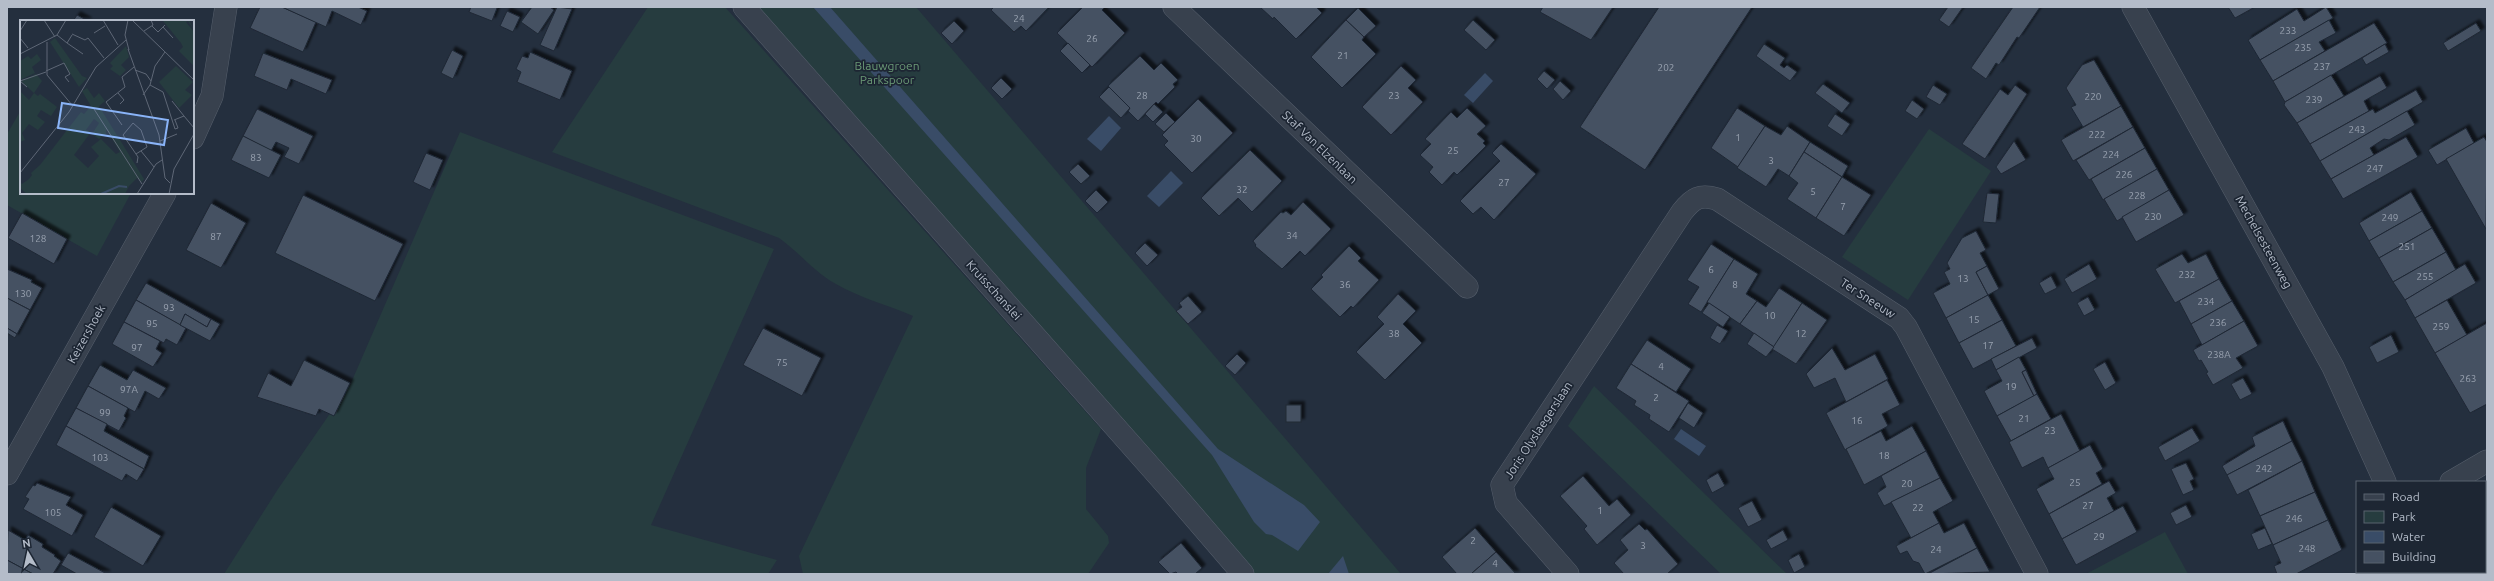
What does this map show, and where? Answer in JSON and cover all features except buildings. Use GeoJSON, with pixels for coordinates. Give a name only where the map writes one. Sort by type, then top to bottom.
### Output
{"type":"FeatureCollection","features":[{"type":"Feature","properties":{"kind":"street"},"geometry":{"type":"LineString","coordinates":[[194,136],[212,96],[226,7]]}},
{"type":"Feature","properties":{"kind":"street","name":"Kruisschanslei"},"geometry":{"type":"LineString","coordinates":[[744,7],[1165,483],[1242,574]]}},
{"type":"Feature","properties":{"kind":"street","name":"Staf Van Elzenlaan"},"geometry":{"type":"LineString","coordinates":[[1174,7],[1466,287]]}},
{"type":"Feature","properties":{"kind":"street","name":"Mechelsesteenweg"},"geometry":{"type":"LineString","coordinates":[[2133,7],[2333,367],[2385,481]]}},
{"type":"Feature","properties":{"kind":"street","name":"Keizershoek"},"geometry":{"type":"LineString","coordinates":[[7,474],[164,194]]}},
{"type":"Feature","properties":{"kind":"street","name":"Ter Sneeuw"},"geometry":{"type":"LineString","coordinates":[[1624,300],[1682,212],[1695,198],[1702,195],[1717,199],[1895,315],[1906,327],[2036,574]]}},
{"type":"Feature","properties":{"kind":"street","name":"Joris Olyslaegerslaan"},"geometry":{"type":"LineString","coordinates":[[1568,574],[1506,503],[1502,485],[1624,300]]}},
{"type":"Feature","properties":{"kind":"street"},"geometry":{"type":"LineString","coordinates":[[2453,481],[2487,461]]}},
{"type":"Feature","properties":{"kind":"green space"},"geometry":{"type":"Polygon","coordinates":[[[648,7],[725,7],[1101,429],[1086,468],[1086,509],[1108,536],[1109,543],[1088,574],[803,574],[799,556],[913,316],[836,284],[821,274],[779,238],[552,152],[648,7]]]}},
{"type":"Feature","properties":{"kind":"green space","name":"Blauwgroen Parkspoor"},"geometry":{"type":"Polygon","coordinates":[[[744,7],[916,7],[1401,574],[1244,574],[744,7]]]}},
{"type":"Feature","properties":{"kind":"green space"},"geometry":{"type":"Polygon","coordinates":[[[20,112],[20,194],[130,194],[97,256],[7,205],[7,134],[20,112]]]}},
{"type":"Feature","properties":{"kind":"green space"},"geometry":{"type":"Polygon","coordinates":[[[1929,129],[1991,171],[1908,300],[1842,257],[1929,129]]]}},
{"type":"Feature","properties":{"kind":"green space"},"geometry":{"type":"Polygon","coordinates":[[[460,132],[774,249],[651,525],[777,560],[768,574],[224,574],[278,489],[351,383],[460,132]]]}},
{"type":"Feature","properties":{"kind":"green space"},"geometry":{"type":"Polygon","coordinates":[[[1594,386],[1787,574],[1721,574],[1568,426],[1594,386]]]}},
{"type":"Feature","properties":{"kind":"green space"},"geometry":{"type":"Polygon","coordinates":[[[2165,532],[2188,574],[2086,574],[2165,532]]]}},
{"type":"Feature","properties":{"kind":"water"},"geometry":{"type":"Polygon","coordinates":[[[813,7],[830,7],[1218,449],[1304,505],[1320,522],[1298,551],[1272,535],[1266,534],[1254,522],[1212,455],[813,7]]]}},
{"type":"Feature","properties":{"kind":"water"},"geometry":{"type":"Polygon","coordinates":[[[1485,73],[1493,81],[1473,103],[1464,95],[1485,73]]]}},
{"type":"Feature","properties":{"kind":"water"},"geometry":{"type":"Polygon","coordinates":[[[1109,116],[1121,128],[1101,151],[1087,139],[1109,116]]]}},
{"type":"Feature","properties":{"kind":"water"},"geometry":{"type":"Polygon","coordinates":[[[1171,171],[1183,183],[1159,207],[1147,196],[1171,171]]]}},
{"type":"Feature","properties":{"kind":"water"},"geometry":{"type":"Polygon","coordinates":[[[1681,429],[1706,446],[1699,456],[1674,439],[1681,429]]]}},
{"type":"Feature","properties":{"kind":"water"},"geometry":{"type":"Polygon","coordinates":[[[1343,556],[1349,574],[1328,574],[1343,556]]]}}]}
